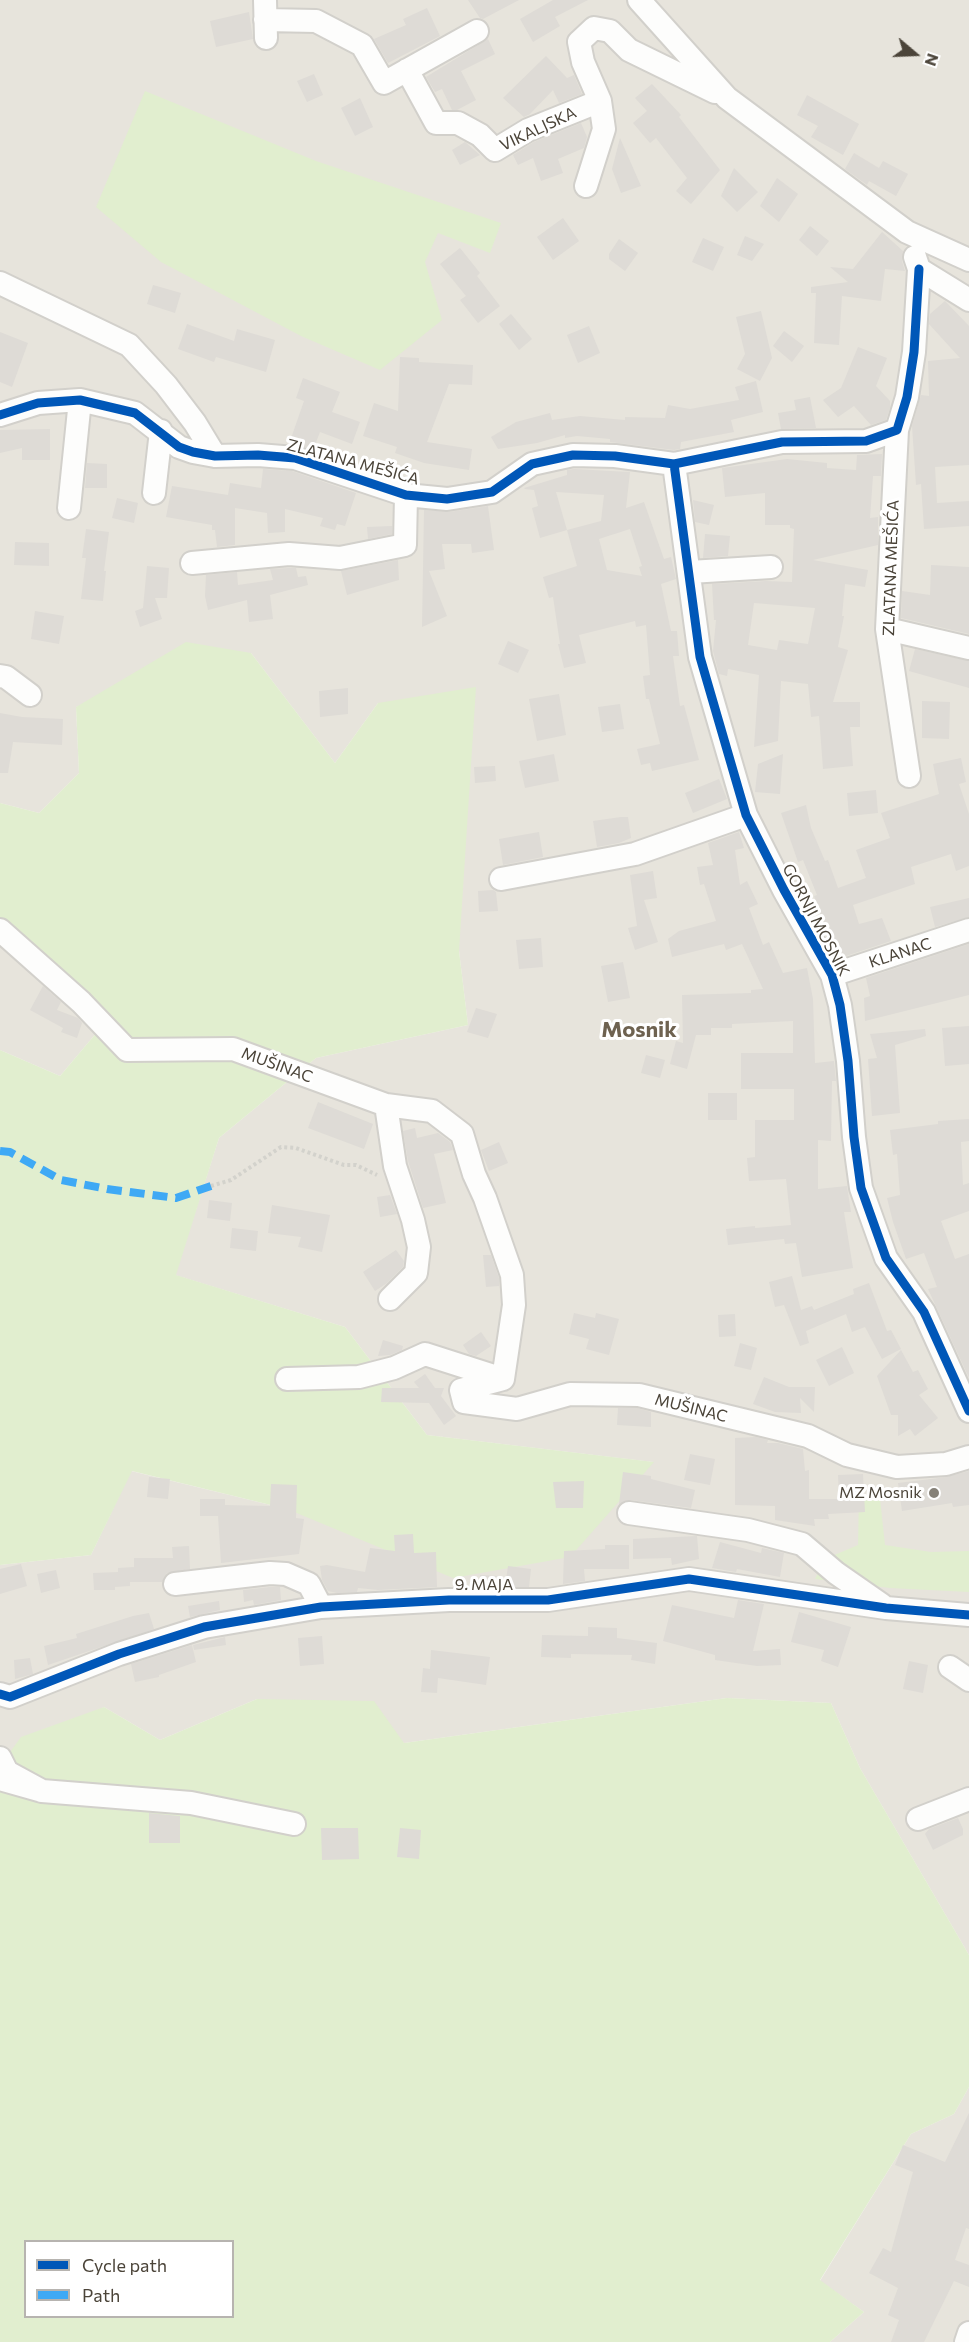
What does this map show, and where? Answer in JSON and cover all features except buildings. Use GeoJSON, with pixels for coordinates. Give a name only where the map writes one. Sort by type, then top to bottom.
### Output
{"type":"FeatureCollection","features":[{"type":"Feature","properties":{"kind":"street","name":"VIKALJSKA"},"geometry":{"type":"LineString","coordinates":[[639,0],[727,98]]}},
{"type":"Feature","properties":{"kind":"street"},"geometry":{"type":"LineString","coordinates":[[265,19],[316,21],[362,45],[384,83],[477,31]]}},
{"type":"Feature","properties":{"kind":"street","name":"VIKALJSKA"},"geometry":{"type":"LineString","coordinates":[[586,186],[604,129],[600,101],[583,62],[579,42],[594,28],[610,31],[629,50],[727,98],[907,232],[969,260]]}},
{"type":"Feature","properties":{"kind":"street","name":"VIKALJSKA"},"geometry":{"type":"LineString","coordinates":[[407,70],[436,123],[458,123],[480,135],[495,150],[528,130],[600,101]]}},
{"type":"Feature","properties":{"kind":"street"},"geometry":{"type":"LineString","coordinates":[[907,232],[919,269],[969,300]]}},
{"type":"Feature","properties":{"kind":"street","name":"ZLATANA MEŠIĆA"},"geometry":{"type":"LineString","coordinates":[[909,776],[886,629],[897,430],[907,397],[914,352],[919,269]]}},
{"type":"Feature","properties":{"kind":"street"},"geometry":{"type":"LineString","coordinates":[[0,283],[129,345],[166,385],[195,423],[214,456]]}},
{"type":"Feature","properties":{"kind":"street"},"geometry":{"type":"LineString","coordinates":[[69,508],[80,400]]}},
{"type":"Feature","properties":{"kind":"street","name":"ZLATANA MEŠIĆA"},"geometry":{"type":"LineString","coordinates":[[0,416],[38,403],[80,400],[135,413],[179,447],[193,452],[214,456],[258,455],[295,458],[406,495],[447,499],[492,492],[532,464],[573,455],[615,456],[674,464],[782,442],[866,441],[897,430]]}},
{"type":"Feature","properties":{"kind":"street"},"geometry":{"type":"LineString","coordinates":[[154,493],[161,431]]}},
{"type":"Feature","properties":{"kind":"street","name":"GORNJI MOSNIK"},"geometry":{"type":"LineString","coordinates":[[674,464],[700,657],[746,815],[784,890],[832,975],[840,1005],[861,1188],[886,1258],[924,1312],[969,1411]]}},
{"type":"Feature","properties":{"kind":"street","name":"ZLATANA MEŠIĆA"},"geometry":{"type":"LineString","coordinates":[[192,563],[289,554],[340,558],[405,545],[406,495]]}},
{"type":"Feature","properties":{"kind":"street"},"geometry":{"type":"LineString","coordinates":[[690,572],[771,567]]}},
{"type":"Feature","properties":{"kind":"street"},"geometry":{"type":"LineString","coordinates":[[886,629],[969,648]]}},
{"type":"Feature","properties":{"kind":"street"},"geometry":{"type":"LineString","coordinates":[[0,676],[6,677],[30,695]]}},
{"type":"Feature","properties":{"kind":"street"},"geometry":{"type":"LineString","coordinates":[[501,879],[635,854],[746,815]]}},
{"type":"Feature","properties":{"kind":"street","name":"MUŠINAC"},"geometry":{"type":"LineString","coordinates":[[0,930],[81,1002],[127,1050],[233,1049],[386,1105],[432,1111],[462,1134],[474,1174],[485,1198],[512,1275],[514,1305],[503,1379],[461,1390],[464,1402],[517,1409],[570,1394],[639,1395],[808,1436],[847,1455],[897,1467],[946,1464],[969,1457]]}},
{"type":"Feature","properties":{"kind":"street","name":"KLANAC"},"geometry":{"type":"LineString","coordinates":[[832,975],[969,930]]}},
{"type":"Feature","properties":{"kind":"street"},"geometry":{"type":"LineString","coordinates":[[386,1105],[395,1166],[419,1247],[416,1273],[390,1299]]}},
{"type":"Feature","properties":{"kind":"street"},"geometry":{"type":"LineString","coordinates":[[287,1379],[359,1377],[394,1368],[425,1354],[503,1379]]}},
{"type":"Feature","properties":{"kind":"street","name":"9. MAJA"},"geometry":{"type":"LineString","coordinates":[[630,1513],[748,1530],[802,1544],[836,1573],[885,1608]]}},
{"type":"Feature","properties":{"kind":"street"},"geometry":{"type":"LineString","coordinates":[[175,1584],[270,1573],[286,1574],[309,1584],[321,1607]]}},
{"type":"Feature","properties":{"kind":"street","name":"9. MAJA"},"geometry":{"type":"LineString","coordinates":[[3,1697],[119,1654],[204,1627],[321,1607],[449,1600],[548,1600],[689,1579],[965,1618]]}},
{"type":"Feature","properties":{"kind":"street"},"geometry":{"type":"LineString","coordinates":[[950,1667],[969,1680]]}},
{"type":"Feature","properties":{"kind":"street"},"geometry":{"type":"LineString","coordinates":[[0,1758],[7,1772],[42,1791]]}},
{"type":"Feature","properties":{"kind":"street"},"geometry":{"type":"LineString","coordinates":[[0,1779],[42,1791],[192,1803],[294,1824]]}},
{"type":"Feature","properties":{"kind":"street"},"geometry":{"type":"LineString","coordinates":[[918,1819],[969,1799]]}},
{"type":"Feature","properties":{"kind":"street"},"geometry":{"type":"LineString","coordinates":[[966,2342],[969,2333]]}},
{"type":"Feature","properties":{"kind":"path"},"geometry":{"type":"LineString","coordinates":[[212,1186],[231,1180],[281,1147],[296,1148],[344,1165],[356,1165],[401,1184]]}},
{"type":"Feature","properties":{"kind":"shaded area"},"geometry":{"type":"Polygon","coordinates":[[[0,0],[969,0],[969,1955],[860,1768],[831,1703],[727,1698],[404,1743],[257,1699],[160,1740],[104,1707],[0,1766],[0,1565],[91,1555],[131,1471],[287,1509],[653,1462],[427,1435],[345,1327],[175,1275],[219,1138],[316,1058],[468,1025],[459,951],[378,703],[335,763],[251,653],[76,707],[79,773],[39,813],[0,803],[0,0]]]}},
{"type":"Feature","properties":{"kind":"shaded area"},"geometry":{"type":"Polygon","coordinates":[[[0,918],[98,1031],[60,1076],[0,1050],[0,918]]]}},
{"type":"Feature","properties":{"kind":"shaded area"},"geometry":{"type":"Polygon","coordinates":[[[969,2087],[969,2342],[830,2342],[864,2312],[820,2281],[911,2134],[954,2114],[969,2087]]]}},
{"type":"Feature","properties":{"kind":"green space"},"geometry":{"type":"Polygon","coordinates":[[[145,91],[316,161],[501,223],[490,253],[438,233],[425,262],[442,320],[380,370],[301,336],[161,262],[96,207],[145,91]]]}},
{"type":"Feature","properties":{"kind":"green space"},"geometry":{"type":"Polygon","coordinates":[[[186,642],[251,653],[335,763],[378,703],[476,687],[459,951],[468,1025],[316,1058],[219,1138],[176,1275],[345,1327],[427,1435],[654,1462],[570,1557],[453,1578],[287,1509],[132,1471],[91,1555],[0,1565],[0,1050],[60,1076],[98,1031],[0,918],[0,803],[39,813],[79,773],[76,707],[186,642]]]}},
{"type":"Feature","properties":{"kind":"green space"},"geometry":{"type":"Polygon","coordinates":[[[859,1495],[880,1499],[885,1545],[931,1552],[969,1551],[969,1592],[890,1588],[815,1579],[825,1559],[858,1545],[859,1495]]]}},
{"type":"Feature","properties":{"kind":"green space"},"geometry":{"type":"Polygon","coordinates":[[[727,1698],[831,1703],[860,1768],[969,1955],[969,2087],[954,2114],[911,2134],[820,2280],[864,2312],[830,2342],[0,2342],[0,1766],[21,1737],[104,1707],[160,1740],[257,1699],[374,1701],[404,1743],[727,1698]]]}},
{"type":"Feature","properties":{"kind":"marked path"},"geometry":{"type":"LineString","coordinates":[[0,1151],[10,1152],[61,1180],[107,1189],[176,1198],[211,1186]]}},
{"type":"Feature","properties":{"kind":"cycle path"},"geometry":{"type":"LineString","coordinates":[[0,415],[38,403],[80,400],[135,413],[179,447],[193,452],[215,456],[258,455],[295,458],[406,495],[447,499],[492,492],[532,464],[573,455],[615,456],[674,464],[782,442],[866,441],[897,430],[907,397],[914,352],[919,269]]}},
{"type":"Feature","properties":{"kind":"cycle path"},"geometry":{"type":"LineString","coordinates":[[674,464],[700,657],[746,815],[784,890],[832,975],[840,1005],[861,1188],[886,1258],[924,1312],[969,1411]]}},
{"type":"Feature","properties":{"kind":"cycle path"},"geometry":{"type":"LineString","coordinates":[[0,1694],[10,1697],[119,1654],[204,1627],[321,1607],[449,1600],[548,1600],[689,1579],[886,1608],[969,1615]]}},
{"type":"Feature","properties":{"kind":"place","name":"MZ Mosnik"},"geometry":{"type":"Point","coordinates":[934,1493]}},
{"type":"Feature","properties":{"kind":"district","name":"Mosnik"},"geometry":{"type":"Point","coordinates":[639,1030]}}]}
